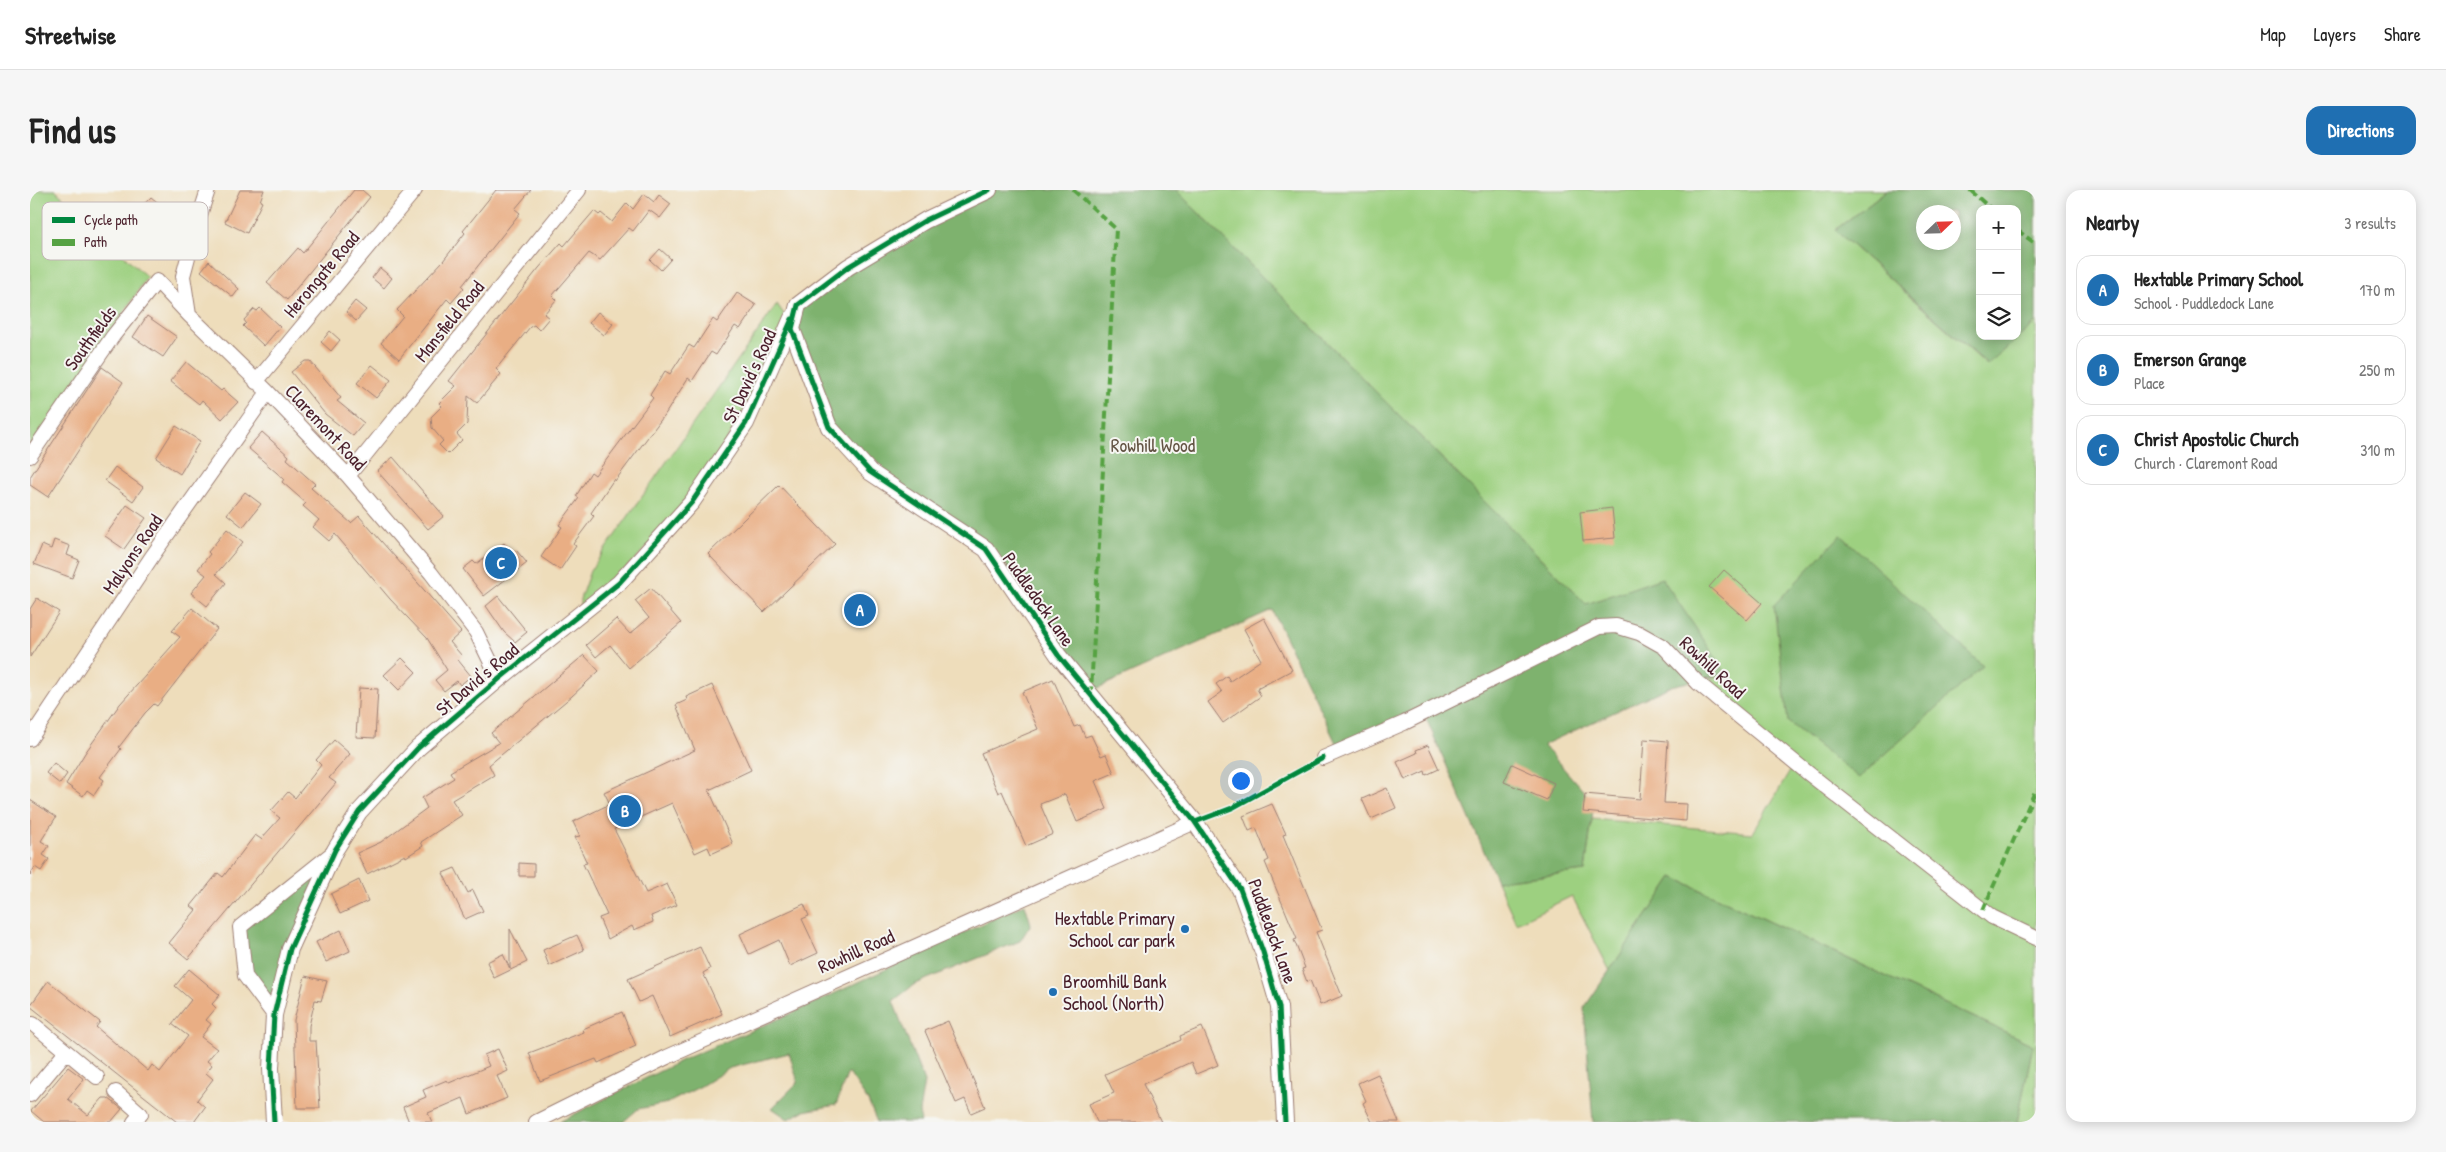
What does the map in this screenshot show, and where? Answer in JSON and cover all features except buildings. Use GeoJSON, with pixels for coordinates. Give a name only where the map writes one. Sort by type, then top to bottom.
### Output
{"type":"FeatureCollection","features":[{"type":"Feature","properties":{"kind":"street"},"geometry":{"type":"LineString","coordinates":[[204,202],[208,190]]}},
{"type":"Feature","properties":{"kind":"street","name":"Herongate Road"},"geometry":{"type":"LineString","coordinates":[[256,382],[414,190]]}},
{"type":"Feature","properties":{"kind":"street","name":"Mansfield Road"},"geometry":{"type":"LineString","coordinates":[[348,476],[579,190]]}},
{"type":"Feature","properties":{"kind":"street"},"geometry":{"type":"LineString","coordinates":[[798,305],[848,267],[926,220],[989,190]]}},
{"type":"Feature","properties":{"kind":"street"},"geometry":{"type":"LineString","coordinates":[[187,260],[183,276],[189,315]]}},
{"type":"Feature","properties":{"kind":"street","name":"Southfields"},"geometry":{"type":"LineString","coordinates":[[30,456],[112,336],[157,281],[189,315]]}},
{"type":"Feature","properties":{"kind":"street","name":"St David's Road"},"geometry":{"type":"LineString","coordinates":[[274,1122],[272,1068],[274,1015],[290,948],[335,850],[359,812],[418,748],[498,679],[619,583],[692,502],[746,424],[798,305]]}},
{"type":"Feature","properties":{"kind":"street","name":"Puddledock Lane"},"geometry":{"type":"LineString","coordinates":[[798,305],[792,329],[829,427],[870,472],[986,549],[1058,655],[1195,822],[1240,889],[1264,952],[1279,1007],[1285,1122]]}},
{"type":"Feature","properties":{"kind":"street","name":"Claremont Road"},"geometry":{"type":"LineString","coordinates":[[189,315],[268,392],[348,476],[431,573],[476,632],[498,679]]}},
{"type":"Feature","properties":{"kind":"street","name":"Malyons Road"},"geometry":{"type":"LineString","coordinates":[[30,739],[153,555],[268,392]]}},
{"type":"Feature","properties":{"kind":"street","name":"Rowhill Road"},"geometry":{"type":"LineString","coordinates":[[1323,758],[1404,722],[1599,627],[1616,626],[1639,632],[1664,647],[1698,683],[1992,917],[2036,938]]}},
{"type":"Feature","properties":{"kind":"street","name":"Rowhill Road"},"geometry":{"type":"LineString","coordinates":[[536,1122],[667,1056],[1195,822]]}},
{"type":"Feature","properties":{"kind":"street","name":"St David's Road"},"geometry":{"type":"LineString","coordinates":[[274,1015],[245,976],[240,927],[335,850]]}},
{"type":"Feature","properties":{"kind":"street"},"geometry":{"type":"LineString","coordinates":[[33,1024],[97,1077]]}},
{"type":"Feature","properties":{"kind":"street"},"geometry":{"type":"LineString","coordinates":[[30,1095],[66,1052]]}},
{"type":"Feature","properties":{"kind":"street"},"geometry":{"type":"LineString","coordinates":[[116,1092],[140,1114],[134,1122]]}},
{"type":"Feature","properties":{"kind":"green space"},"geometry":{"type":"Polygon","coordinates":[[[30,190],[55,190],[68,202],[42,202],[42,260],[129,260],[147,277],[30,456],[30,190]]]}},
{"type":"Feature","properties":{"kind":"green space","name":"Rowhill Wood"},"geometry":{"type":"Polygon","coordinates":[[[992,190],[1176,190],[1586,604],[1662,578],[1726,673],[1671,686],[1543,745],[1594,803],[1585,871],[1497,881],[1421,707],[1337,745],[1272,610],[1091,691],[987,548],[870,470],[830,426],[795,329],[800,307],[849,268],[992,190]]]}},
{"type":"Feature","properties":{"kind":"green space"},"geometry":{"type":"Polygon","coordinates":[[[1176,190],[1887,190],[1835,230],[1987,365],[2015,340],[2021,340],[2021,335],[2036,322],[2036,1122],[2017,1122],[2033,1045],[1673,877],[1610,971],[1572,896],[1516,923],[1497,881],[1585,871],[1592,819],[1753,833],[1795,763],[1698,683],[1725,673],[1586,604],[1176,190]]]}},
{"type":"Feature","properties":{"kind":"green space"},"geometry":{"type":"Polygon","coordinates":[[[1887,190],[2036,190],[2036,322],[2021,335],[2021,205],[1976,205],[1976,340],[2016,340],[1988,365],[1835,230],[1887,190]]]}},
{"type":"Feature","properties":{"kind":"green space"},"geometry":{"type":"Polygon","coordinates":[[[777,304],[790,323],[775,355],[692,502],[580,614],[580,599],[590,571],[777,304]]]}},
{"type":"Feature","properties":{"kind":"green space"},"geometry":{"type":"Polygon","coordinates":[[[1841,535],[1983,666],[1859,778],[1788,722],[1774,605],[1841,535]]]}},
{"type":"Feature","properties":{"kind":"green space"},"geometry":{"type":"Polygon","coordinates":[[[332,854],[275,1010],[248,976],[243,927],[332,854]]]}},
{"type":"Feature","properties":{"kind":"green space"},"geometry":{"type":"Polygon","coordinates":[[[1673,877],[2033,1045],[2017,1122],[1593,1122],[1584,1008],[1673,877]]]}},
{"type":"Feature","properties":{"kind":"green space"},"geometry":{"type":"Polygon","coordinates":[[[1025,904],[1031,924],[1020,941],[915,984],[893,1001],[924,1082],[919,1112],[921,1122],[877,1122],[868,1101],[848,1072],[836,1105],[804,1111],[788,1119],[772,1108],[798,1082],[789,1053],[730,1068],[668,1103],[638,1109],[623,1122],[559,1122],[682,1060],[795,1012],[1025,904]]]}},
{"type":"Feature","properties":{"kind":"marked path"},"geometry":{"type":"LineString","coordinates":[[1073,190],[1116,229],[1091,692]]}},
{"type":"Feature","properties":{"kind":"marked path"},"geometry":{"type":"LineString","coordinates":[[1970,190],[1987,205]]}},
{"type":"Feature","properties":{"kind":"marked path"},"geometry":{"type":"LineString","coordinates":[[2021,233],[2036,244]]}},
{"type":"Feature","properties":{"kind":"marked path"},"geometry":{"type":"LineString","coordinates":[[1983,910],[2036,789]]}},
{"type":"Feature","properties":{"kind":"cycle path"},"geometry":{"type":"LineString","coordinates":[[989,190],[926,220],[848,267],[798,305],[792,329],[829,427],[870,472],[986,549],[1058,655],[1195,822],[1240,889],[1263,952],[1279,1007],[1285,1122]]}},
{"type":"Feature","properties":{"kind":"cycle path"},"geometry":{"type":"LineString","coordinates":[[274,1122],[271,1068],[274,1015],[290,949],[335,850],[359,812],[418,748],[499,679],[619,583],[692,502],[746,423],[792,319]]}},
{"type":"Feature","properties":{"kind":"cycle path"},"geometry":{"type":"LineString","coordinates":[[1195,822],[1232,808],[1323,758]]}},
{"type":"Feature","properties":{"kind":"place","name":"Christ Apostolic Church"},"geometry":{"type":"Point","coordinates":[501,563]}},
{"type":"Feature","properties":{"kind":"place","name":"Hextable Primary School"},"geometry":{"type":"Point","coordinates":[860,610]}},
{"type":"Feature","properties":{"kind":"place","name":"Emerson Grange"},"geometry":{"type":"Point","coordinates":[625,811]}},
{"type":"Feature","properties":{"kind":"place","name":"Hextable Primary School car park"},"geometry":{"type":"Point","coordinates":[1185,929]}},
{"type":"Feature","properties":{"kind":"place","name":"Broomhill Bank School (North)"},"geometry":{"type":"Point","coordinates":[1053,992]}}]}
